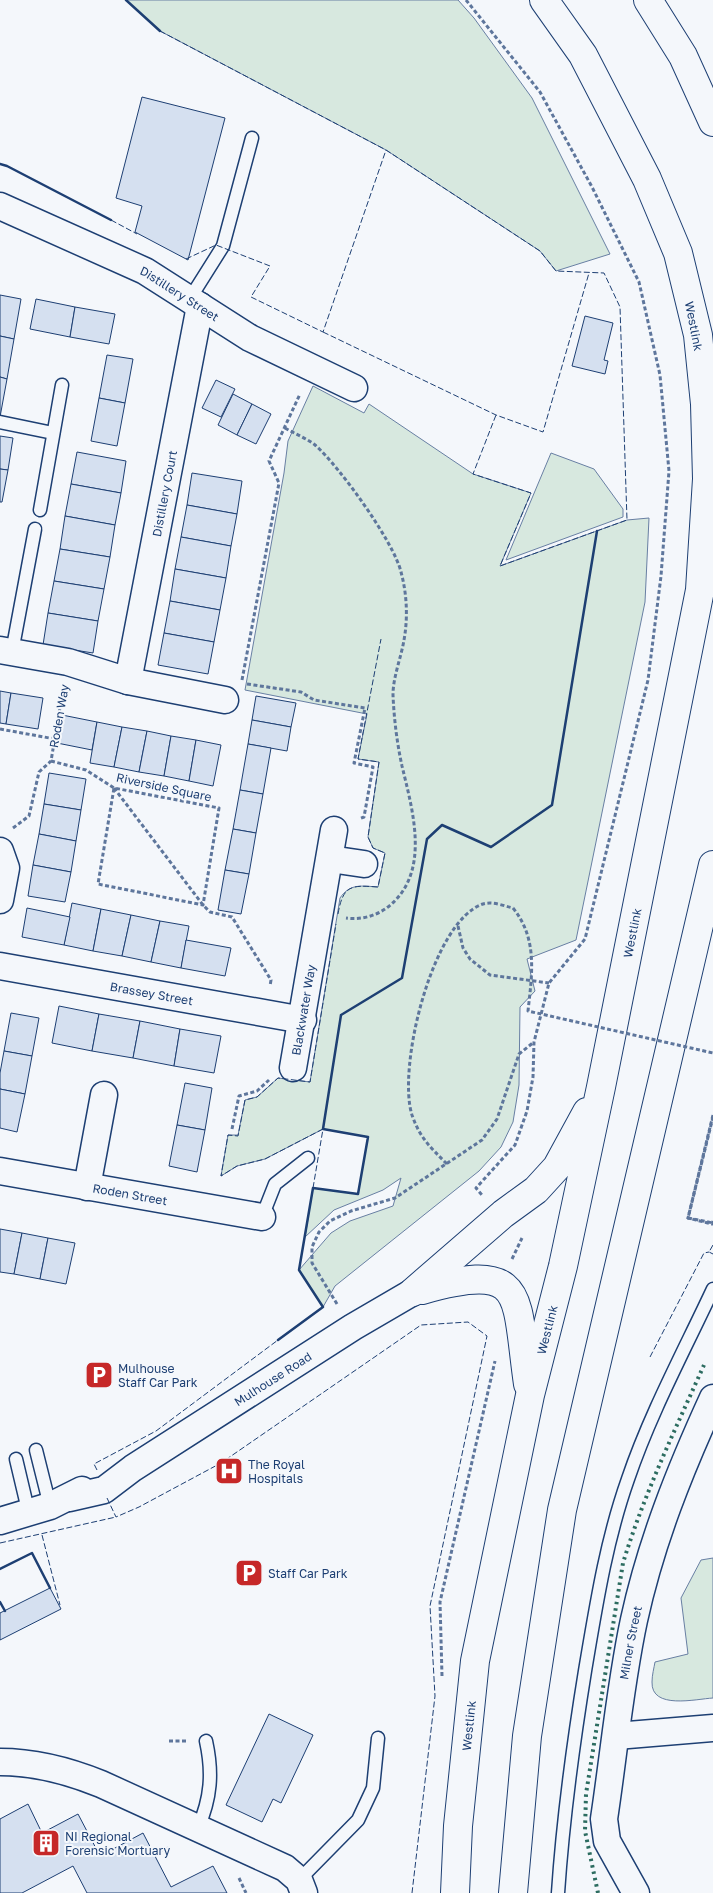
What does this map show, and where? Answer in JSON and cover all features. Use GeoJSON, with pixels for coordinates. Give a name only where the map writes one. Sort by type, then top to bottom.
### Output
{"type":"FeatureCollection","features":[{"type":"Feature","properties":{"kind":"highway","name":"Westlink"},"geometry":{"type":"LineString","coordinates":[[455,1893],[458,1826],[475,1661],[530,1395],[563,1266],[601,1087],[700,590],[707,480],[705,404],[698,335],[678,254],[647,179],[583,55],[544,0]]}},
{"type":"Feature","properties":{"kind":"highway"},"geometry":{"type":"LineString","coordinates":[[648,0],[683,56],[713,122]]}},
{"type":"Feature","properties":{"kind":"highway"},"geometry":{"type":"LineString","coordinates":[[513,1893],[527,1736],[562,1510],[713,865]]}},
{"type":"Feature","properties":{"kind":"highway"},"geometry":{"type":"LineString","coordinates":[[687,974],[713,943]]}},
{"type":"Feature","properties":{"kind":"highway"},"geometry":{"type":"LineString","coordinates":[[413,1292],[503,1214],[536,1190],[557,1167],[601,1087]]}},
{"type":"Feature","properties":{"kind":"highway"},"geometry":{"type":"LineString","coordinates":[[413,1292],[458,1280],[480,1278],[500,1282],[510,1289],[517,1304],[530,1395]]}},
{"type":"Feature","properties":{"kind":"street","name":"Distillery Street"},"geometry":{"type":"LineString","coordinates":[[0,206],[145,271],[250,338],[354,388]]}},
{"type":"Feature","properties":{"kind":"street","name":"Distillery Court"},"geometry":{"type":"LineString","coordinates":[[128,681],[195,303]]}},
{"type":"Feature","properties":{"kind":"street"},"geometry":{"type":"LineString","coordinates":[[6,651],[68,662],[128,681],[225,700]]}},
{"type":"Feature","properties":{"kind":"street","name":"Blackwater Way"},"geometry":{"type":"LineString","coordinates":[[293,1068],[303,1020],[334,830]]}},
{"type":"Feature","properties":{"kind":"street"},"geometry":{"type":"LineString","coordinates":[[0,900],[6,868],[4,842]]}},
{"type":"Feature","properties":{"kind":"street"},"geometry":{"type":"LineString","coordinates":[[330,859],[364,864]]}},
{"type":"Feature","properties":{"kind":"street","name":"Brassey Street"},"geometry":{"type":"LineString","coordinates":[[0,966],[303,1020]]}},
{"type":"Feature","properties":{"kind":"street"},"geometry":{"type":"LineString","coordinates":[[87,1187],[104,1095]]}},
{"type":"Feature","properties":{"kind":"street","name":"Roden Street"},"geometry":{"type":"LineString","coordinates":[[0,1171],[262,1217]]}},
{"type":"Feature","properties":{"kind":"street","name":"Mulhouse Road"},"geometry":{"type":"LineString","coordinates":[[0,1521],[104,1490],[133,1468],[353,1327],[413,1292]]}},
{"type":"Feature","properties":{"kind":"street","name":"Milner Street"},"geometry":{"type":"LineString","coordinates":[[636,1893],[606,1840],[604,1819],[634,1620],[654,1541],[686,1457],[713,1398]]}},
{"type":"Feature","properties":{"kind":"street"},"geometry":{"type":"LineString","coordinates":[[616,1736],[713,1728]]}},
{"type":"Feature","properties":{"kind":"street"},"geometry":{"type":"LineString","coordinates":[[0,1762],[50,1767],[77,1774],[285,1868],[301,1886]]}},
{"type":"Feature","properties":{"kind":"lane"},"geometry":{"type":"LineString","coordinates":[[195,303],[223,246],[252,138]]}},
{"type":"Feature","properties":{"kind":"lane"},"geometry":{"type":"LineString","coordinates":[[40,510],[62,385]]}},
{"type":"Feature","properties":{"kind":"lane"},"geometry":{"type":"LineString","coordinates":[[0,422],[53,433]]}},
{"type":"Feature","properties":{"kind":"lane"},"geometry":{"type":"LineString","coordinates":[[6,651],[35,529]]}},
{"type":"Feature","properties":{"kind":"lane"},"geometry":{"type":"LineString","coordinates":[[262,1217],[275,1184],[308,1158]]}},
{"type":"Feature","properties":{"kind":"lane"},"geometry":{"type":"LineString","coordinates":[[558,1893],[561,1837],[572,1748],[596,1604],[614,1523],[646,1431],[713,1290]]}},
{"type":"Feature","properties":{"kind":"lane"},"geometry":{"type":"LineString","coordinates":[[36,1450],[49,1506]]}},
{"type":"Feature","properties":{"kind":"lane"},"geometry":{"type":"LineString","coordinates":[[16,1459],[49,1506]]}},
{"type":"Feature","properties":{"kind":"lane"},"geometry":{"type":"LineString","coordinates":[[301,1886],[358,1820],[373,1788],[378,1738]]}},
{"type":"Feature","properties":{"kind":"lane"},"geometry":{"type":"LineString","coordinates":[[198,1828],[207,1808],[211,1786],[210,1759],[206,1741]]}},
{"type":"Feature","properties":{"kind":"path"},"geometry":{"type":"LineString","coordinates":[[466,0],[540,92],[592,187],[639,282],[660,375],[669,471],[661,576],[648,680],[585,939],[549,983],[534,1042],[533,1077],[527,1111],[515,1144],[476,1188]]}},
{"type":"Feature","properties":{"kind":"path"},"geometry":{"type":"LineString","coordinates":[[300,363],[300,398],[269,461],[279,483],[241,683],[302,692],[314,700],[365,708],[354,763],[373,767],[364,816],[334,830]]}},
{"type":"Feature","properties":{"kind":"path"},"geometry":{"type":"LineString","coordinates":[[286,428],[314,445],[329,460],[386,537],[401,571],[406,602],[404,639],[393,689],[394,719],[402,766],[413,805],[415,858],[409,884],[396,901],[378,915],[354,919],[320,915]]}},
{"type":"Feature","properties":{"kind":"path","name":"Roden Way"},"geometry":{"type":"LineString","coordinates":[[4,842],[29,816],[38,772],[51,761],[68,662]]}},
{"type":"Feature","properties":{"kind":"path"},"geometry":{"type":"LineString","coordinates":[[0,729],[55,739]]}},
{"type":"Feature","properties":{"kind":"path","name":"Riverside Square"},"geometry":{"type":"LineString","coordinates":[[51,761],[86,770],[114,788],[219,808],[203,905]]}},
{"type":"Feature","properties":{"kind":"path"},"geometry":{"type":"LineString","coordinates":[[114,788],[203,905],[210,912],[232,917],[271,980],[268,1014]]}},
{"type":"Feature","properties":{"kind":"path"},"geometry":{"type":"LineString","coordinates":[[114,788],[98,884],[203,905]]}},
{"type":"Feature","properties":{"kind":"path"},"geometry":{"type":"LineString","coordinates":[[446,1164],[423,1141],[412,1113],[410,1075],[414,1029],[423,996],[445,942],[470,911],[484,904],[492,903],[513,908],[522,919],[529,935],[531,977],[528,1011],[713,1053]]}},
{"type":"Feature","properties":{"kind":"path"},"geometry":{"type":"LineString","coordinates":[[458,925],[463,948],[470,959],[490,975],[549,983]]}},
{"type":"Feature","properties":{"kind":"path"},"geometry":{"type":"LineString","coordinates":[[334,1300],[312,1263],[312,1247],[319,1232],[330,1221],[351,1211],[395,1198],[482,1140],[496,1120],[519,1054],[534,1042]]}},
{"type":"Feature","properties":{"kind":"path","name":"Blackwater Way"},"geometry":{"type":"LineString","coordinates":[[232,1129],[239,1096],[257,1091],[268,1080],[293,1068]]}},
{"type":"Feature","properties":{"kind":"path"},"geometry":{"type":"LineString","coordinates":[[713,1116],[688,1218],[712,1224],[713,1222]]}},
{"type":"Feature","properties":{"kind":"path"},"geometry":{"type":"LineString","coordinates":[[443,1681],[440,1602],[496,1353]]}},
{"type":"Feature","properties":{"kind":"path"},"geometry":{"type":"LineString","coordinates":[[153,1852],[169,1848]]}},
{"type":"Feature","properties":{"kind":"shaded area"},"geometry":{"type":"Polygon","coordinates":[[[126,0],[458,0],[474,18],[532,98],[610,254],[556,271],[540,251],[386,150],[160,31],[126,0]]]}},
{"type":"Feature","properties":{"kind":"shaded area"},"geometry":{"type":"Polygon","coordinates":[[[313,386],[364,413],[369,404],[473,474],[531,493],[500,566],[627,520],[649,518],[645,602],[576,940],[527,959],[535,991],[520,1007],[519,1085],[513,1122],[501,1147],[479,1171],[335,1286],[323,1307],[299,1270],[331,1233],[350,1221],[393,1206],[401,1178],[383,1190],[334,1210],[305,1237],[313,1188],[358,1194],[368,1137],[323,1129],[265,1159],[237,1166],[221,1176],[228,1135],[238,1135],[245,1100],[257,1097],[278,1078],[310,1082],[340,898],[348,890],[357,886],[378,887],[385,853],[373,848],[368,837],[379,762],[358,759],[367,714],[245,690],[284,473],[288,441],[313,386]]]}},
{"type":"Feature","properties":{"kind":"shaded area"},"geometry":{"type":"Polygon","coordinates":[[[551,453],[594,469],[623,509],[623,517],[506,560],[551,453]]]}},
{"type":"Feature","properties":{"kind":"shaded area"},"geometry":{"type":"Polygon","coordinates":[[[713,1558],[713,1698],[686,1701],[666,1700],[654,1691],[652,1679],[655,1662],[688,1654],[681,1598],[701,1560],[713,1558]]]}},
{"type":"Feature","properties":{"kind":"building"},"geometry":{"type":"Polygon","coordinates":[[[142,97],[225,118],[188,260],[135,232],[142,206],[116,198],[142,97]]]}},
{"type":"Feature","properties":{"kind":"building"},"geometry":{"type":"Polygon","coordinates":[[[0,295],[21,299],[14,339],[0,336],[0,295]]]}},
{"type":"Feature","properties":{"kind":"building"},"geometry":{"type":"Polygon","coordinates":[[[36,299],[75,307],[70,337],[30,329],[36,299]]]}},
{"type":"Feature","properties":{"kind":"building"},"geometry":{"type":"Polygon","coordinates":[[[75,307],[115,314],[109,344],[70,337],[75,307]]]}},
{"type":"Feature","properties":{"kind":"building"},"geometry":{"type":"Polygon","coordinates":[[[585,316],[613,323],[604,360],[608,361],[605,374],[572,366],[585,316]]]}},
{"type":"Feature","properties":{"kind":"building"},"geometry":{"type":"Polygon","coordinates":[[[0,336],[14,339],[7,379],[0,377],[0,336]]]}},
{"type":"Feature","properties":{"kind":"building"},"geometry":{"type":"Polygon","coordinates":[[[107,355],[133,359],[125,403],[99,398],[107,355]]]}},
{"type":"Feature","properties":{"kind":"building"},"geometry":{"type":"Polygon","coordinates":[[[0,377],[7,379],[0,417],[0,377]]]}},
{"type":"Feature","properties":{"kind":"building"},"geometry":{"type":"Polygon","coordinates":[[[216,380],[235,389],[221,417],[202,408],[216,380]]]}},
{"type":"Feature","properties":{"kind":"building"},"geometry":{"type":"Polygon","coordinates":[[[233,394],[252,404],[237,435],[218,425],[233,394]]]}},
{"type":"Feature","properties":{"kind":"building"},"geometry":{"type":"Polygon","coordinates":[[[99,398],[125,403],[117,446],[91,441],[99,398]]]}},
{"type":"Feature","properties":{"kind":"building"},"geometry":{"type":"Polygon","coordinates":[[[252,404],[271,414],[256,444],[237,435],[252,404]]]}},
{"type":"Feature","properties":{"kind":"building"},"geometry":{"type":"Polygon","coordinates":[[[0,436],[13,438],[8,470],[0,469],[0,436]]]}},
{"type":"Feature","properties":{"kind":"building"},"geometry":{"type":"Polygon","coordinates":[[[77,452],[126,461],[121,493],[71,484],[77,452]]]}},
{"type":"Feature","properties":{"kind":"building"},"geometry":{"type":"Polygon","coordinates":[[[0,469],[8,470],[2,502],[0,502],[0,469]]]}},
{"type":"Feature","properties":{"kind":"building"},"geometry":{"type":"Polygon","coordinates":[[[192,473],[242,481],[237,514],[187,505],[192,473]]]}},
{"type":"Feature","properties":{"kind":"building"},"geometry":{"type":"Polygon","coordinates":[[[71,484],[121,493],[115,525],[65,516],[71,484]]]}},
{"type":"Feature","properties":{"kind":"building"},"geometry":{"type":"Polygon","coordinates":[[[187,505],[237,514],[231,546],[181,537],[187,505]]]}},
{"type":"Feature","properties":{"kind":"building"},"geometry":{"type":"Polygon","coordinates":[[[65,516],[115,525],[110,557],[60,549],[65,516]]]}},
{"type":"Feature","properties":{"kind":"building"},"geometry":{"type":"Polygon","coordinates":[[[181,537],[231,546],[226,578],[175,569],[181,537]]]}},
{"type":"Feature","properties":{"kind":"building"},"geometry":{"type":"Polygon","coordinates":[[[60,549],[110,557],[104,589],[54,581],[60,549]]]}},
{"type":"Feature","properties":{"kind":"building"},"geometry":{"type":"Polygon","coordinates":[[[175,569],[226,578],[220,610],[170,601],[175,569]]]}},
{"type":"Feature","properties":{"kind":"building"},"geometry":{"type":"Polygon","coordinates":[[[54,581],[104,589],[98,621],[48,613],[54,581]]]}},
{"type":"Feature","properties":{"kind":"building"},"geometry":{"type":"Polygon","coordinates":[[[170,601],[220,610],[214,642],[164,633],[170,601]]]}},
{"type":"Feature","properties":{"kind":"building"},"geometry":{"type":"Polygon","coordinates":[[[48,613],[98,621],[93,653],[43,645],[48,613]]]}},
{"type":"Feature","properties":{"kind":"building"},"geometry":{"type":"Polygon","coordinates":[[[164,633],[214,642],[208,674],[158,665],[164,633]]]}},
{"type":"Feature","properties":{"kind":"building"},"geometry":{"type":"Polygon","coordinates":[[[0,691],[11,693],[6,724],[0,723],[0,691]]]}},
{"type":"Feature","properties":{"kind":"building"},"geometry":{"type":"Polygon","coordinates":[[[11,693],[43,698],[38,729],[6,724],[11,693]]]}},
{"type":"Feature","properties":{"kind":"building"},"geometry":{"type":"Polygon","coordinates":[[[256,696],[296,703],[291,727],[252,720],[256,696]]]}},
{"type":"Feature","properties":{"kind":"building"},"geometry":{"type":"Polygon","coordinates":[[[62,715],[97,722],[92,750],[57,743],[62,715]]]}},
{"type":"Feature","properties":{"kind":"building"},"geometry":{"type":"Polygon","coordinates":[[[252,720],[291,727],[287,751],[248,744],[252,720]]]}},
{"type":"Feature","properties":{"kind":"building"},"geometry":{"type":"Polygon","coordinates":[[[97,722],[122,727],[114,767],[90,763],[97,722]]]}},
{"type":"Feature","properties":{"kind":"building"},"geometry":{"type":"Polygon","coordinates":[[[122,727],[147,731],[139,772],[114,767],[122,727]]]}},
{"type":"Feature","properties":{"kind":"building"},"geometry":{"type":"Polygon","coordinates":[[[147,731],[171,736],[164,776],[139,772],[147,731]]]}},
{"type":"Feature","properties":{"kind":"building"},"geometry":{"type":"Polygon","coordinates":[[[171,736],[196,740],[189,781],[164,776],[171,736]]]}},
{"type":"Feature","properties":{"kind":"building"},"geometry":{"type":"Polygon","coordinates":[[[196,740],[221,745],[213,786],[189,781],[196,740]]]}},
{"type":"Feature","properties":{"kind":"building"},"geometry":{"type":"Polygon","coordinates":[[[248,744],[271,748],[263,794],[240,790],[248,744]]]}},
{"type":"Feature","properties":{"kind":"building"},"geometry":{"type":"Polygon","coordinates":[[[49,773],[86,779],[81,810],[44,804],[49,773]]]}},
{"type":"Feature","properties":{"kind":"building"},"geometry":{"type":"Polygon","coordinates":[[[240,790],[263,794],[256,833],[233,829],[240,790]]]}},
{"type":"Feature","properties":{"kind":"building"},"geometry":{"type":"Polygon","coordinates":[[[44,804],[81,810],[76,841],[39,834],[44,804]]]}},
{"type":"Feature","properties":{"kind":"building"},"geometry":{"type":"Polygon","coordinates":[[[233,829],[256,833],[249,874],[225,870],[233,829]]]}},
{"type":"Feature","properties":{"kind":"building"},"geometry":{"type":"Polygon","coordinates":[[[39,834],[76,841],[71,872],[33,865],[39,834]]]}},
{"type":"Feature","properties":{"kind":"building"},"geometry":{"type":"Polygon","coordinates":[[[33,865],[71,872],[65,902],[28,896],[33,865]]]}},
{"type":"Feature","properties":{"kind":"building"},"geometry":{"type":"Polygon","coordinates":[[[225,870],[249,874],[241,914],[218,910],[225,870]]]}},
{"type":"Feature","properties":{"kind":"building"},"geometry":{"type":"Polygon","coordinates":[[[72,903],[101,909],[93,951],[64,945],[72,903]]]}},
{"type":"Feature","properties":{"kind":"building"},"geometry":{"type":"Polygon","coordinates":[[[27,908],[70,917],[64,945],[22,937],[27,908]]]}},
{"type":"Feature","properties":{"kind":"building"},"geometry":{"type":"Polygon","coordinates":[[[101,909],[131,915],[122,956],[93,951],[101,909]]]}},
{"type":"Feature","properties":{"kind":"building"},"geometry":{"type":"Polygon","coordinates":[[[131,915],[160,921],[151,962],[122,956],[131,915]]]}},
{"type":"Feature","properties":{"kind":"building"},"geometry":{"type":"Polygon","coordinates":[[[160,921],[189,926],[181,968],[151,962],[160,921]]]}},
{"type":"Feature","properties":{"kind":"building"},"geometry":{"type":"Polygon","coordinates":[[[186,940],[231,948],[225,976],[181,968],[186,940]]]}},
{"type":"Feature","properties":{"kind":"building"},"geometry":{"type":"Polygon","coordinates":[[[59,1006],[99,1014],[92,1051],[52,1043],[59,1006]]]}},
{"type":"Feature","properties":{"kind":"building"},"geometry":{"type":"Polygon","coordinates":[[[11,1013],[39,1018],[32,1056],[4,1051],[11,1013]]]}},
{"type":"Feature","properties":{"kind":"building"},"geometry":{"type":"Polygon","coordinates":[[[99,1014],[140,1021],[133,1058],[92,1051],[99,1014]]]}},
{"type":"Feature","properties":{"kind":"building"},"geometry":{"type":"Polygon","coordinates":[[[140,1021],[180,1029],[174,1066],[133,1058],[140,1021]]]}},
{"type":"Feature","properties":{"kind":"building"},"geometry":{"type":"Polygon","coordinates":[[[180,1029],[221,1036],[214,1073],[174,1066],[180,1029]]]}},
{"type":"Feature","properties":{"kind":"building"},"geometry":{"type":"Polygon","coordinates":[[[4,1051],[32,1056],[25,1094],[0,1089],[0,1073],[4,1051]]]}},
{"type":"Feature","properties":{"kind":"building"},"geometry":{"type":"Polygon","coordinates":[[[185,1083],[212,1088],[205,1130],[177,1125],[185,1083]]]}},
{"type":"Feature","properties":{"kind":"building"},"geometry":{"type":"Polygon","coordinates":[[[0,1089],[25,1094],[17,1132],[0,1128],[0,1089]]]}},
{"type":"Feature","properties":{"kind":"building"},"geometry":{"type":"Polygon","coordinates":[[[177,1125],[205,1130],[197,1172],[169,1166],[177,1125]]]}},
{"type":"Feature","properties":{"kind":"building"},"geometry":{"type":"Polygon","coordinates":[[[0,1229],[22,1233],[14,1274],[0,1272],[0,1229]]]}},
{"type":"Feature","properties":{"kind":"building"},"geometry":{"type":"Polygon","coordinates":[[[22,1233],[48,1238],[40,1279],[14,1274],[22,1233]]]}},
{"type":"Feature","properties":{"kind":"building"},"geometry":{"type":"Polygon","coordinates":[[[48,1238],[75,1243],[66,1284],[40,1279],[48,1238]]]}},
{"type":"Feature","properties":{"kind":"building"},"geometry":{"type":"Polygon","coordinates":[[[50,1588],[61,1609],[0,1640],[0,1613],[50,1588]]]}},
{"type":"Feature","properties":{"kind":"building"},"geometry":{"type":"Polygon","coordinates":[[[269,1714],[313,1735],[281,1803],[273,1799],[262,1822],[226,1805],[269,1714]]]}},
{"type":"Feature","properties":{"kind":"building","name":"NI Regional Forensic Mortuary"},"geometry":{"type":"Polygon","coordinates":[[[28,1804],[42,1833],[78,1814],[100,1856],[143,1833],[171,1887],[213,1866],[227,1893],[87,1893],[73,1866],[22,1893],[0,1893],[0,1819],[28,1804]]]}},
{"type":"Feature","properties":{"kind":"hedge"},"geometry":{"type":"LineString","coordinates":[[598,1893],[585,1831],[586,1794],[623,1563],[650,1487],[704,1365]]}},
{"type":"Feature","properties":{"kind":"fence"},"geometry":{"type":"LineString","coordinates":[[160,31],[386,150],[540,251],[556,271],[604,273],[620,307],[627,520],[500,566],[531,493],[473,474],[496,415]]}},
{"type":"Feature","properties":{"kind":"fence"},"geometry":{"type":"LineString","coordinates":[[186,259],[216,245],[270,266],[251,297],[323,332],[386,150]]}},
{"type":"Feature","properties":{"kind":"fence"},"geometry":{"type":"LineString","coordinates":[[111,220],[137,234]]}},
{"type":"Feature","properties":{"kind":"fence"},"geometry":{"type":"LineString","coordinates":[[323,332],[496,415],[543,432],[589,273]]}},
{"type":"Feature","properties":{"kind":"fence"},"geometry":{"type":"LineString","coordinates":[[338,914],[343,897],[350,889],[361,886],[378,887],[385,853],[373,848],[368,837],[379,762],[358,759],[381,639]]}},
{"type":"Feature","properties":{"kind":"fence"},"geometry":{"type":"LineString","coordinates":[[323,1129],[265,1159],[237,1166],[221,1176],[228,1135],[238,1136],[245,1100],[257,1097],[278,1078],[310,1082],[336,924]]}},
{"type":"Feature","properties":{"kind":"fence"},"geometry":{"type":"LineString","coordinates":[[313,1188],[323,1129]]}},
{"type":"Feature","properties":{"kind":"fence"},"geometry":{"type":"LineString","coordinates":[[713,1245],[709,1252],[713,1254]]}},
{"type":"Feature","properties":{"kind":"fence"},"geometry":{"type":"LineString","coordinates":[[650,1357],[704,1253],[709,1252]]}},
{"type":"Feature","properties":{"kind":"fence"},"geometry":{"type":"LineString","coordinates":[[107,1498],[116,1517],[139,1507],[221,1463],[421,1325],[468,1322],[487,1336],[430,1606],[435,1696],[412,1893]]}},
{"type":"Feature","properties":{"kind":"fence"},"geometry":{"type":"LineString","coordinates":[[97,1470],[94,1464],[156,1431],[278,1340]]}},
{"type":"Feature","properties":{"kind":"fence"},"geometry":{"type":"LineString","coordinates":[[0,1543],[116,1517]]}},
{"type":"Feature","properties":{"kind":"fence"},"geometry":{"type":"LineString","coordinates":[[42,1535],[60,1605]]}},
{"type":"Feature","properties":{"kind":"wall"},"geometry":{"type":"LineString","coordinates":[[126,0],[160,31]]}},
{"type":"Feature","properties":{"kind":"wall"},"geometry":{"type":"LineString","coordinates":[[0,164],[111,220]]}},
{"type":"Feature","properties":{"kind":"wall"},"geometry":{"type":"LineString","coordinates":[[278,1340],[323,1307],[299,1270],[313,1188],[358,1194],[368,1137],[323,1129],[341,1015],[402,978],[427,839],[442,825],[491,847],[552,805],[597,531]]}},
{"type":"Feature","properties":{"kind":"wall"},"geometry":{"type":"LineString","coordinates":[[0,1569],[32,1553],[50,1588]]}},
{"type":"Feature","properties":{"kind":"wall"},"geometry":{"type":"LineString","coordinates":[[0,1602],[5,1611]]}},
{"type":"Feature","properties":{"kind":"place","name":"Mulhouse Staff Car Park"},"geometry":{"type":"Point","coordinates":[99,1375]}},
{"type":"Feature","properties":{"kind":"place","name":"The Royal Hospitals"},"geometry":{"type":"Point","coordinates":[229,1471]}},
{"type":"Feature","properties":{"kind":"place","name":"Staff Car Park"},"geometry":{"type":"Point","coordinates":[249,1573]}},
{"type":"Feature","properties":{"kind":"place","name":"NI Regional Forensic Mortuary"},"geometry":{"type":"Point","coordinates":[46,1843]}}]}
